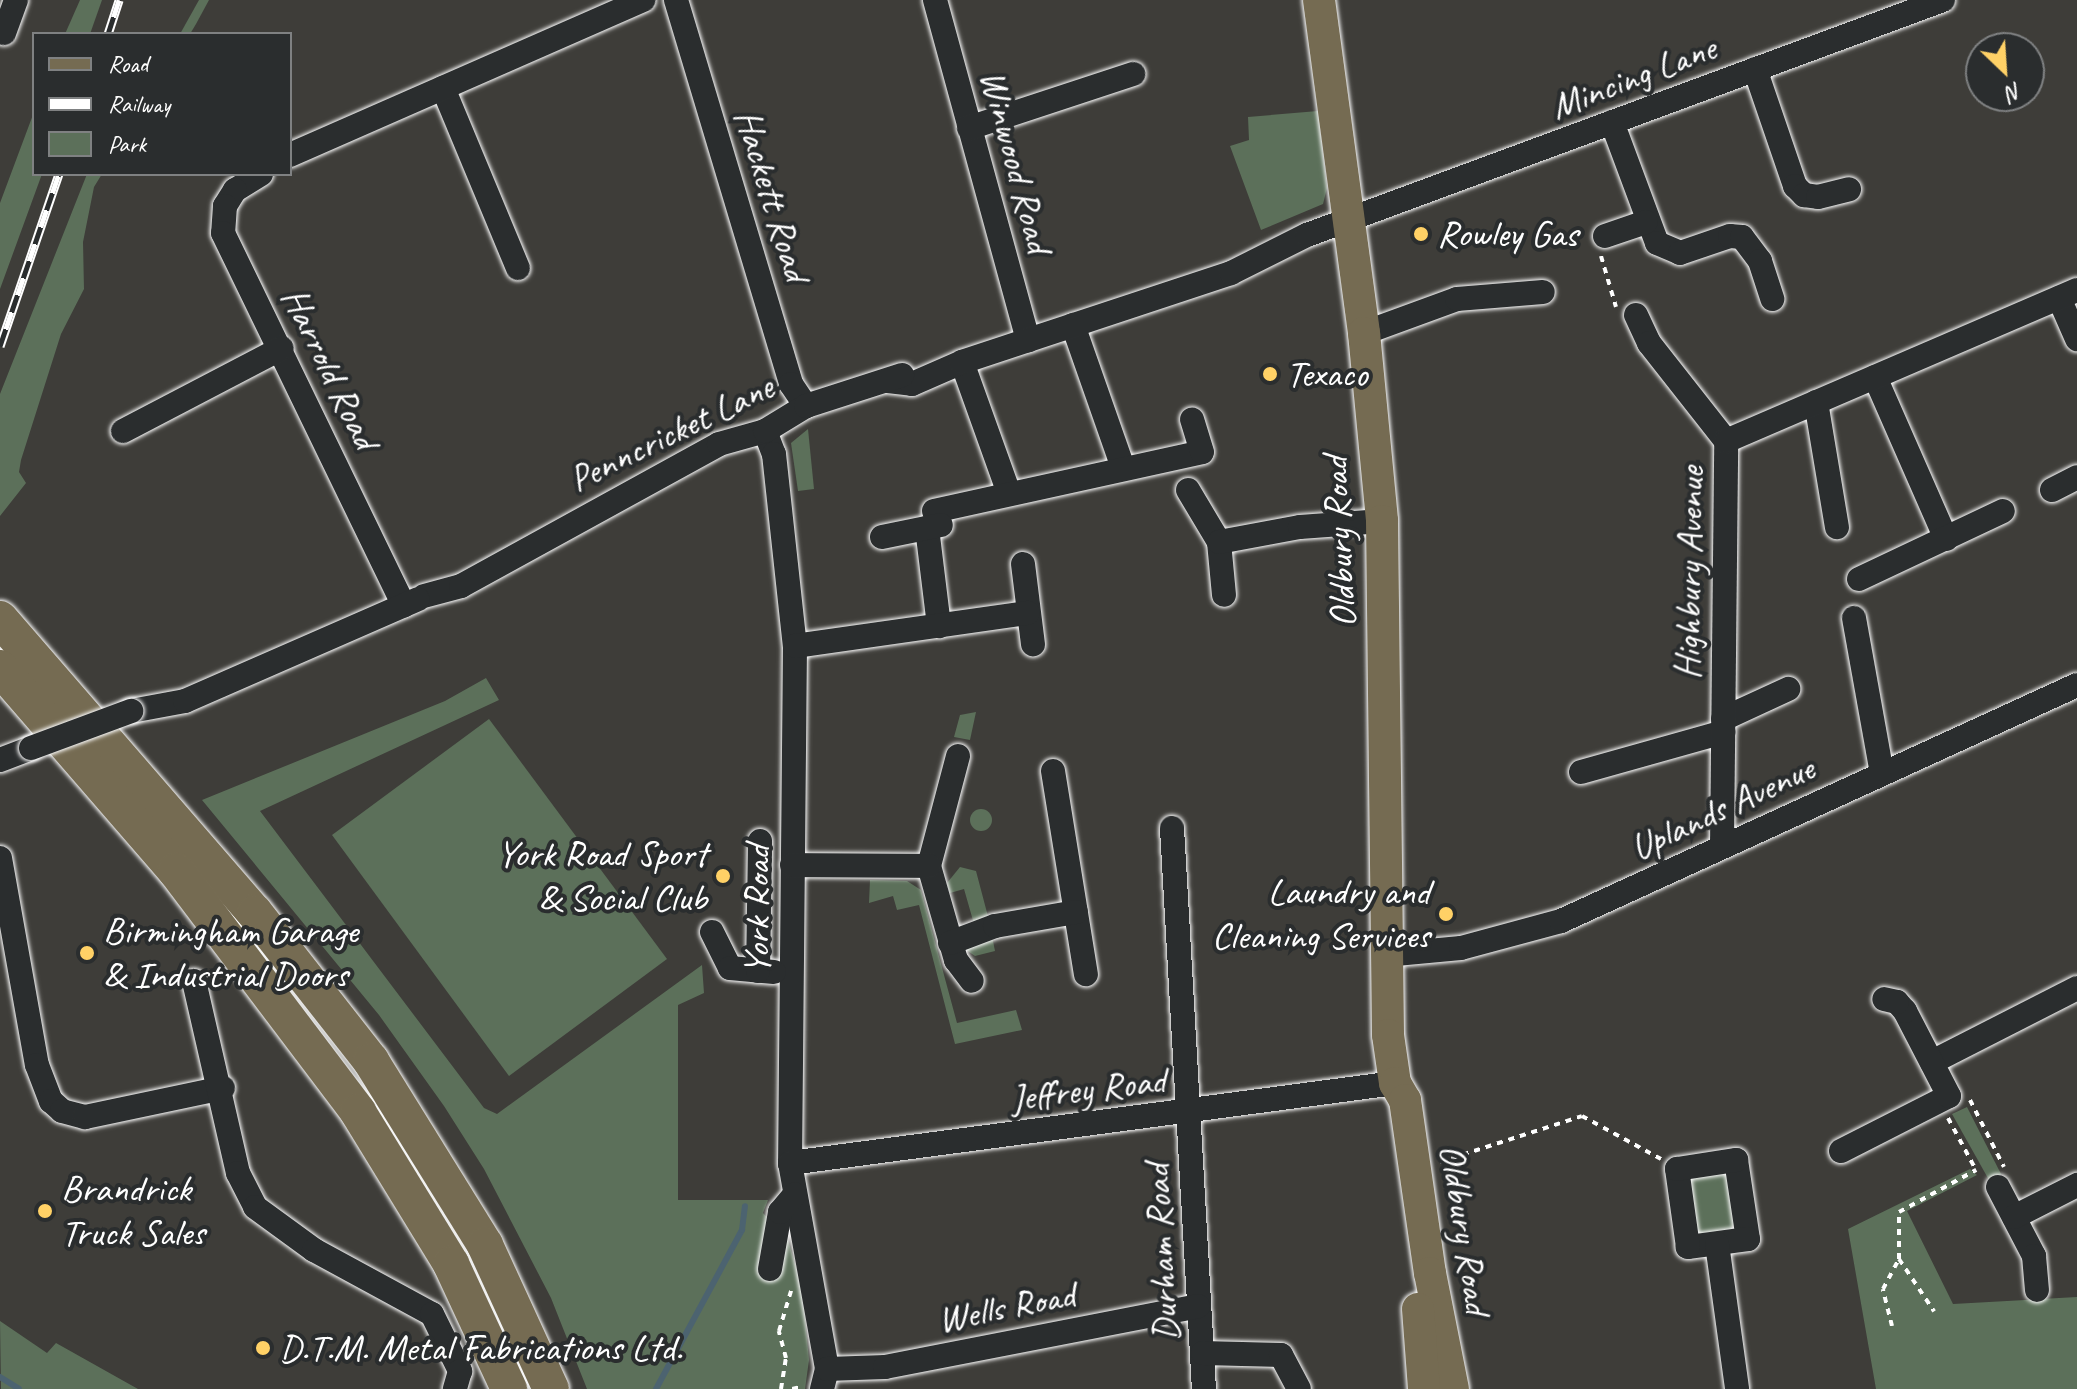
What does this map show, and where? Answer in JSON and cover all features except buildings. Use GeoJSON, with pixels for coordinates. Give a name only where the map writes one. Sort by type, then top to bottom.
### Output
{"type":"FeatureCollection","features":[{"type":"Feature","properties":{"kind":"highway"},"geometry":{"type":"LineString","coordinates":[[0,619],[255,913],[371,1061],[485,1245],[551,1389]]}},
{"type":"Feature","properties":{"kind":"highway"},"geometry":{"type":"LineString","coordinates":[[0,668],[176,871],[358,1112],[451,1264],[509,1389]]}},
{"type":"Feature","properties":{"kind":"main road","name":"Oldbury Road"},"geometry":{"type":"LineString","coordinates":[[1319,0],[1364,333],[1382,521],[1385,955],[1395,1083],[1405,1100],[1453,1389]]}},
{"type":"Feature","properties":{"kind":"main road","name":"Oldbury Road"},"geometry":{"type":"LineString","coordinates":[[1395,1083],[1386,1099],[1421,1330],[1424,1389]]}},
{"type":"Feature","properties":{"kind":"street"},"geometry":{"type":"LineString","coordinates":[[4,33],[16,0]]}},
{"type":"Feature","properties":{"kind":"street"},"geometry":{"type":"LineString","coordinates":[[292,154],[643,0]]}},
{"type":"Feature","properties":{"kind":"street","name":"Hackett Road"},"geometry":{"type":"LineString","coordinates":[[676,0],[791,384],[806,406]]}},
{"type":"Feature","properties":{"kind":"street","name":"Winwood Road"},"geometry":{"type":"LineString","coordinates":[[935,0],[1028,341]]}},
{"type":"Feature","properties":{"kind":"street","name":"Mincing Lane"},"geometry":{"type":"LineString","coordinates":[[1349,222],[1943,0]]}},
{"type":"Feature","properties":{"kind":"street"},"geometry":{"type":"LineString","coordinates":[[1755,69],[1795,186],[1804,195],[1818,197],[1849,189]]}},
{"type":"Feature","properties":{"kind":"street"},"geometry":{"type":"LineString","coordinates":[[969,128],[1133,74]]}},
{"type":"Feature","properties":{"kind":"street"},"geometry":{"type":"LineString","coordinates":[[443,88],[518,268]]}},
{"type":"Feature","properties":{"kind":"street"},"geometry":{"type":"LineString","coordinates":[[1612,122],[1646,222],[1657,243],[1680,253],[1730,236],[1742,237],[1760,261],[1772,299]]}},
{"type":"Feature","properties":{"kind":"street","name":"Harrold Road"},"geometry":{"type":"LineString","coordinates":[[258,176],[235,190],[220,220],[282,348],[414,601]]}},
{"type":"Feature","properties":{"kind":"street","name":"Penncricket Lane"},"geometry":{"type":"LineString","coordinates":[[0,760],[131,711],[185,701],[414,601],[461,586],[493,565],[684,460],[765,431],[806,406],[888,381],[917,367],[962,362],[1028,341],[1185,286],[1240,255],[1349,222]]}},
{"type":"Feature","properties":{"kind":"street"},"geometry":{"type":"LineString","coordinates":[[1608,241],[1646,222]]}},
{"type":"Feature","properties":{"kind":"street"},"geometry":{"type":"LineString","coordinates":[[1364,333],[1457,299],[1543,292]]}},
{"type":"Feature","properties":{"kind":"street"},"geometry":{"type":"LineString","coordinates":[[2068,294],[2077,339]]}},
{"type":"Feature","properties":{"kind":"street","name":"Highbury Avenue"},"geometry":{"type":"LineString","coordinates":[[1722,846],[1726,441],[2068,294]]}},
{"type":"Feature","properties":{"kind":"street"},"geometry":{"type":"LineString","coordinates":[[1626,311],[1726,441]]}},
{"type":"Feature","properties":{"kind":"street"},"geometry":{"type":"LineString","coordinates":[[1073,325],[1123,468]]}},
{"type":"Feature","properties":{"kind":"street"},"geometry":{"type":"LineString","coordinates":[[123,431],[282,348]]}},
{"type":"Feature","properties":{"kind":"street"},"geometry":{"type":"LineString","coordinates":[[962,362],[1009,493]]}},
{"type":"Feature","properties":{"kind":"street"},"geometry":{"type":"LineString","coordinates":[[1875,377],[1946,539]]}},
{"type":"Feature","properties":{"kind":"street"},"geometry":{"type":"LineString","coordinates":[[1816,402],[1837,527]]}},
{"type":"Feature","properties":{"kind":"street"},"geometry":{"type":"LineString","coordinates":[[882,537],[1009,493],[1202,452],[1192,420]]}},
{"type":"Feature","properties":{"kind":"street","name":"York Road"},"geometry":{"type":"LineString","coordinates":[[765,431],[774,454],[795,646],[790,1163],[816,1381]]}},
{"type":"Feature","properties":{"kind":"street"},"geometry":{"type":"LineString","coordinates":[[2052,490],[2077,477]]}},
{"type":"Feature","properties":{"kind":"street"},"geometry":{"type":"LineString","coordinates":[[1188,490],[1219,542],[1224,595]]}},
{"type":"Feature","properties":{"kind":"street"},"geometry":{"type":"LineString","coordinates":[[1859,579],[2003,511]]}},
{"type":"Feature","properties":{"kind":"street"},"geometry":{"type":"LineString","coordinates":[[930,519],[959,520]]}},
{"type":"Feature","properties":{"kind":"street"},"geometry":{"type":"LineString","coordinates":[[930,519],[939,626]]}},
{"type":"Feature","properties":{"kind":"street"},"geometry":{"type":"LineString","coordinates":[[1219,542],[1300,527],[1382,521]]}},
{"type":"Feature","properties":{"kind":"street"},"geometry":{"type":"LineString","coordinates":[[1023,564],[1033,644]]}},
{"type":"Feature","properties":{"kind":"street"},"geometry":{"type":"LineString","coordinates":[[795,646],[1028,613]]}},
{"type":"Feature","properties":{"kind":"street"},"geometry":{"type":"LineString","coordinates":[[1854,618],[1882,774]]}},
{"type":"Feature","properties":{"kind":"street","name":"Uplands Avenue"},"geometry":{"type":"LineString","coordinates":[[1385,955],[1461,948],[1561,921],[2077,685]]}},
{"type":"Feature","properties":{"kind":"street"},"geometry":{"type":"LineString","coordinates":[[1581,772],[1723,726],[1788,689]]}},
{"type":"Feature","properties":{"kind":"street"},"geometry":{"type":"LineString","coordinates":[[958,756],[929,866],[950,943],[960,969],[972,981]]}},
{"type":"Feature","properties":{"kind":"street"},"geometry":{"type":"LineString","coordinates":[[1053,771],[1086,974]]}},
{"type":"Feature","properties":{"kind":"street","name":"Durham Road"},"geometry":{"type":"LineString","coordinates":[[1172,828],[1204,1389]]}},
{"type":"Feature","properties":{"kind":"street"},"geometry":{"type":"LineString","coordinates":[[758,971],[760,841]]}},
{"type":"Feature","properties":{"kind":"street"},"geometry":{"type":"LineString","coordinates":[[0,858],[37,1065],[51,1101],[62,1111],[85,1117],[223,1088]]}},
{"type":"Feature","properties":{"kind":"street"},"geometry":{"type":"LineString","coordinates":[[792,865],[929,866]]}},
{"type":"Feature","properties":{"kind":"street"},"geometry":{"type":"LineString","coordinates":[[950,943],[995,926],[1076,912]]}},
{"type":"Feature","properties":{"kind":"street"},"geometry":{"type":"LineString","coordinates":[[712,932],[730,968],[793,974]]}},
{"type":"Feature","properties":{"kind":"street"},"geometry":{"type":"LineString","coordinates":[[194,981],[223,1088],[238,1173],[255,1207],[314,1250],[432,1314],[457,1380]]}},
{"type":"Feature","properties":{"kind":"street"},"geometry":{"type":"LineString","coordinates":[[1932,1062],[2077,988]]}},
{"type":"Feature","properties":{"kind":"street"},"geometry":{"type":"LineString","coordinates":[[1841,1151],[1949,1096],[1905,1011],[1897,1002],[1884,999]]}},
{"type":"Feature","properties":{"kind":"street","name":"Jeffrey Road"},"geometry":{"type":"LineString","coordinates":[[790,1163],[1395,1083]]}},
{"type":"Feature","properties":{"kind":"street"},"geometry":{"type":"LineString","coordinates":[[1736,1160],[1748,1239],[1717,1244],[1688,1247],[1677,1169],[1736,1160]]}},
{"type":"Feature","properties":{"kind":"street"},"geometry":{"type":"LineString","coordinates":[[1997,1181],[2034,1256],[2037,1290]]}},
{"type":"Feature","properties":{"kind":"street"},"geometry":{"type":"LineString","coordinates":[[2014,1217],[2077,1185]]}},
{"type":"Feature","properties":{"kind":"street"},"geometry":{"type":"LineString","coordinates":[[770,1269],[780,1212],[795,1194]]}},
{"type":"Feature","properties":{"kind":"street"},"geometry":{"type":"LineString","coordinates":[[1717,1244],[1737,1389]]}},
{"type":"Feature","properties":{"kind":"street","name":"Wells Road"},"geometry":{"type":"LineString","coordinates":[[816,1381],[1198,1306]]}},
{"type":"Feature","properties":{"kind":"street"},"geometry":{"type":"LineString","coordinates":[[1203,1353],[1281,1355],[1299,1389]]}},
{"type":"Feature","properties":{"kind":"path"},"geometry":{"type":"LineString","coordinates":[[1608,241],[1600,253],[1626,311]]}},
{"type":"Feature","properties":{"kind":"path"},"geometry":{"type":"LineString","coordinates":[[1970,1100],[1997,1181]]}},
{"type":"Feature","properties":{"kind":"path"},"geometry":{"type":"LineString","coordinates":[[1414,1167],[1465,1156],[1582,1116],[1677,1169]]}},
{"type":"Feature","properties":{"kind":"path"},"geometry":{"type":"LineString","coordinates":[[1947,1117],[1976,1170],[1997,1181]]}},
{"type":"Feature","properties":{"kind":"path"},"geometry":{"type":"LineString","coordinates":[[1892,1326],[1883,1289],[1899,1259],[1903,1207],[1976,1170]]}},
{"type":"Feature","properties":{"kind":"path"},"geometry":{"type":"LineString","coordinates":[[1899,1259],[1934,1311]]}},
{"type":"Feature","properties":{"kind":"path"},"geometry":{"type":"LineString","coordinates":[[781,1389],[786,1358],[779,1331],[787,1295],[794,1288]]}},
{"type":"Feature","properties":{"kind":"path"},"geometry":{"type":"LineString","coordinates":[[792,1389],[816,1381]]}},
{"type":"Feature","properties":{"kind":"green space"},"geometry":{"type":"Polygon","coordinates":[[[80,0],[102,0],[91,32],[66,32],[80,0]]]}},
{"type":"Feature","properties":{"kind":"green space"},"geometry":{"type":"Polygon","coordinates":[[[199,0],[209,0],[191,32],[181,32],[199,0]]]}},
{"type":"Feature","properties":{"kind":"green space"},"geometry":{"type":"Polygon","coordinates":[[[1318,111],[1327,188],[1323,204],[1261,230],[1230,146],[1249,140],[1248,117],[1318,111]]]}},
{"type":"Feature","properties":{"kind":"green space"},"geometry":{"type":"Polygon","coordinates":[[[32,117],[32,176],[41,176],[0,289],[0,203],[32,117]]]}},
{"type":"Feature","properties":{"kind":"green space"},"geometry":{"type":"Polygon","coordinates":[[[86,176],[101,176],[94,187],[83,242],[84,289],[61,334],[21,460],[19,472],[26,483],[0,516],[0,394],[86,176]]]}},
{"type":"Feature","properties":{"kind":"green space"},"geometry":{"type":"Polygon","coordinates":[[[808,429],[814,489],[798,491],[791,443],[808,429]]]}},
{"type":"Feature","properties":{"kind":"green space"},"geometry":{"type":"Polygon","coordinates":[[[486,678],[499,700],[260,811],[484,1108],[497,1114],[702,965],[704,993],[678,1005],[678,1200],[768,1200],[763,1213],[788,1240],[802,1288],[809,1360],[805,1389],[587,1389],[551,1298],[484,1169],[444,1106],[379,1015],[202,800],[445,701],[486,678]]]}},
{"type":"Feature","properties":{"kind":"green space"},"geometry":{"type":"Polygon","coordinates":[[[976,712],[970,740],[954,737],[960,715],[976,712]]]}},
{"type":"Feature","properties":{"kind":"green space"},"geometry":{"type":"Polygon","coordinates":[[[489,719],[667,959],[509,1076],[332,835],[489,719]]]}},
{"type":"Feature","properties":{"kind":"green space"},"geometry":{"type":"Polygon","coordinates":[[[981,809],[989,812],[992,820],[989,828],[981,831],[973,828],[970,820],[973,812],[981,809]]]}},
{"type":"Feature","properties":{"kind":"green space"},"geometry":{"type":"Polygon","coordinates":[[[960,867],[976,871],[990,924],[976,931],[964,889],[950,893],[947,883],[960,867]]]}},
{"type":"Feature","properties":{"kind":"green space"},"geometry":{"type":"Polygon","coordinates":[[[870,880],[907,881],[921,890],[957,1023],[1016,1010],[1022,1030],[955,1044],[919,905],[897,910],[893,896],[869,903],[870,880]]]}},
{"type":"Feature","properties":{"kind":"green space"},"geometry":{"type":"Polygon","coordinates":[[[991,931],[995,951],[975,956],[965,949],[991,931]]]}},
{"type":"Feature","properties":{"kind":"green space"},"geometry":{"type":"Polygon","coordinates":[[[1967,1107],[2001,1174],[1989,1180],[1952,1114],[1967,1107]]]}},
{"type":"Feature","properties":{"kind":"green space"},"geometry":{"type":"Polygon","coordinates":[[[1970,1169],[1977,1175],[1907,1211],[1953,1304],[2077,1297],[2077,1389],[1876,1389],[1848,1229],[1970,1169]]]}},
{"type":"Feature","properties":{"kind":"green space"},"geometry":{"type":"Polygon","coordinates":[[[1717,1170],[1729,1174],[1736,1222],[1727,1237],[1698,1235],[1687,1180],[1717,1170]]]}},
{"type":"Feature","properties":{"kind":"green space"},"geometry":{"type":"Polygon","coordinates":[[[0,1321],[47,1353],[56,1343],[138,1389],[1,1389],[0,1321]]]}},
{"type":"Feature","properties":{"kind":"waterway"},"geometry":{"type":"LineString","coordinates":[[656,1389],[742,1230],[745,1206]]}},
{"type":"Feature","properties":{"kind":"waterway"},"geometry":{"type":"LineString","coordinates":[[0,1377],[19,1389]]}},
{"type":"Feature","properties":{"kind":"railway"},"geometry":{"type":"LineString","coordinates":[[109,32],[119,0]]}},
{"type":"Feature","properties":{"kind":"railway"},"geometry":{"type":"LineString","coordinates":[[0,346],[58,176]]}},
{"type":"Feature","properties":{"kind":"place","name":"Rowley Gas"},"geometry":{"type":"Point","coordinates":[1421,234]}},
{"type":"Feature","properties":{"kind":"place","name":"Texaco"},"geometry":{"type":"Point","coordinates":[1270,374]}},
{"type":"Feature","properties":{"kind":"place","name":"York Road Sport & Social Club"},"geometry":{"type":"Point","coordinates":[723,876]}},
{"type":"Feature","properties":{"kind":"place","name":"Laundry and Cleaning Services"},"geometry":{"type":"Point","coordinates":[1446,914]}},
{"type":"Feature","properties":{"kind":"place","name":"Birmingham Garage & Industrial Doors"},"geometry":{"type":"Point","coordinates":[87,953]}},
{"type":"Feature","properties":{"kind":"place","name":"Brandrick Truck Sales"},"geometry":{"type":"Point","coordinates":[45,1211]}},
{"type":"Feature","properties":{"kind":"place","name":"D.T.M. Metal Fabrications Ltd."},"geometry":{"type":"Point","coordinates":[263,1348]}}]}
